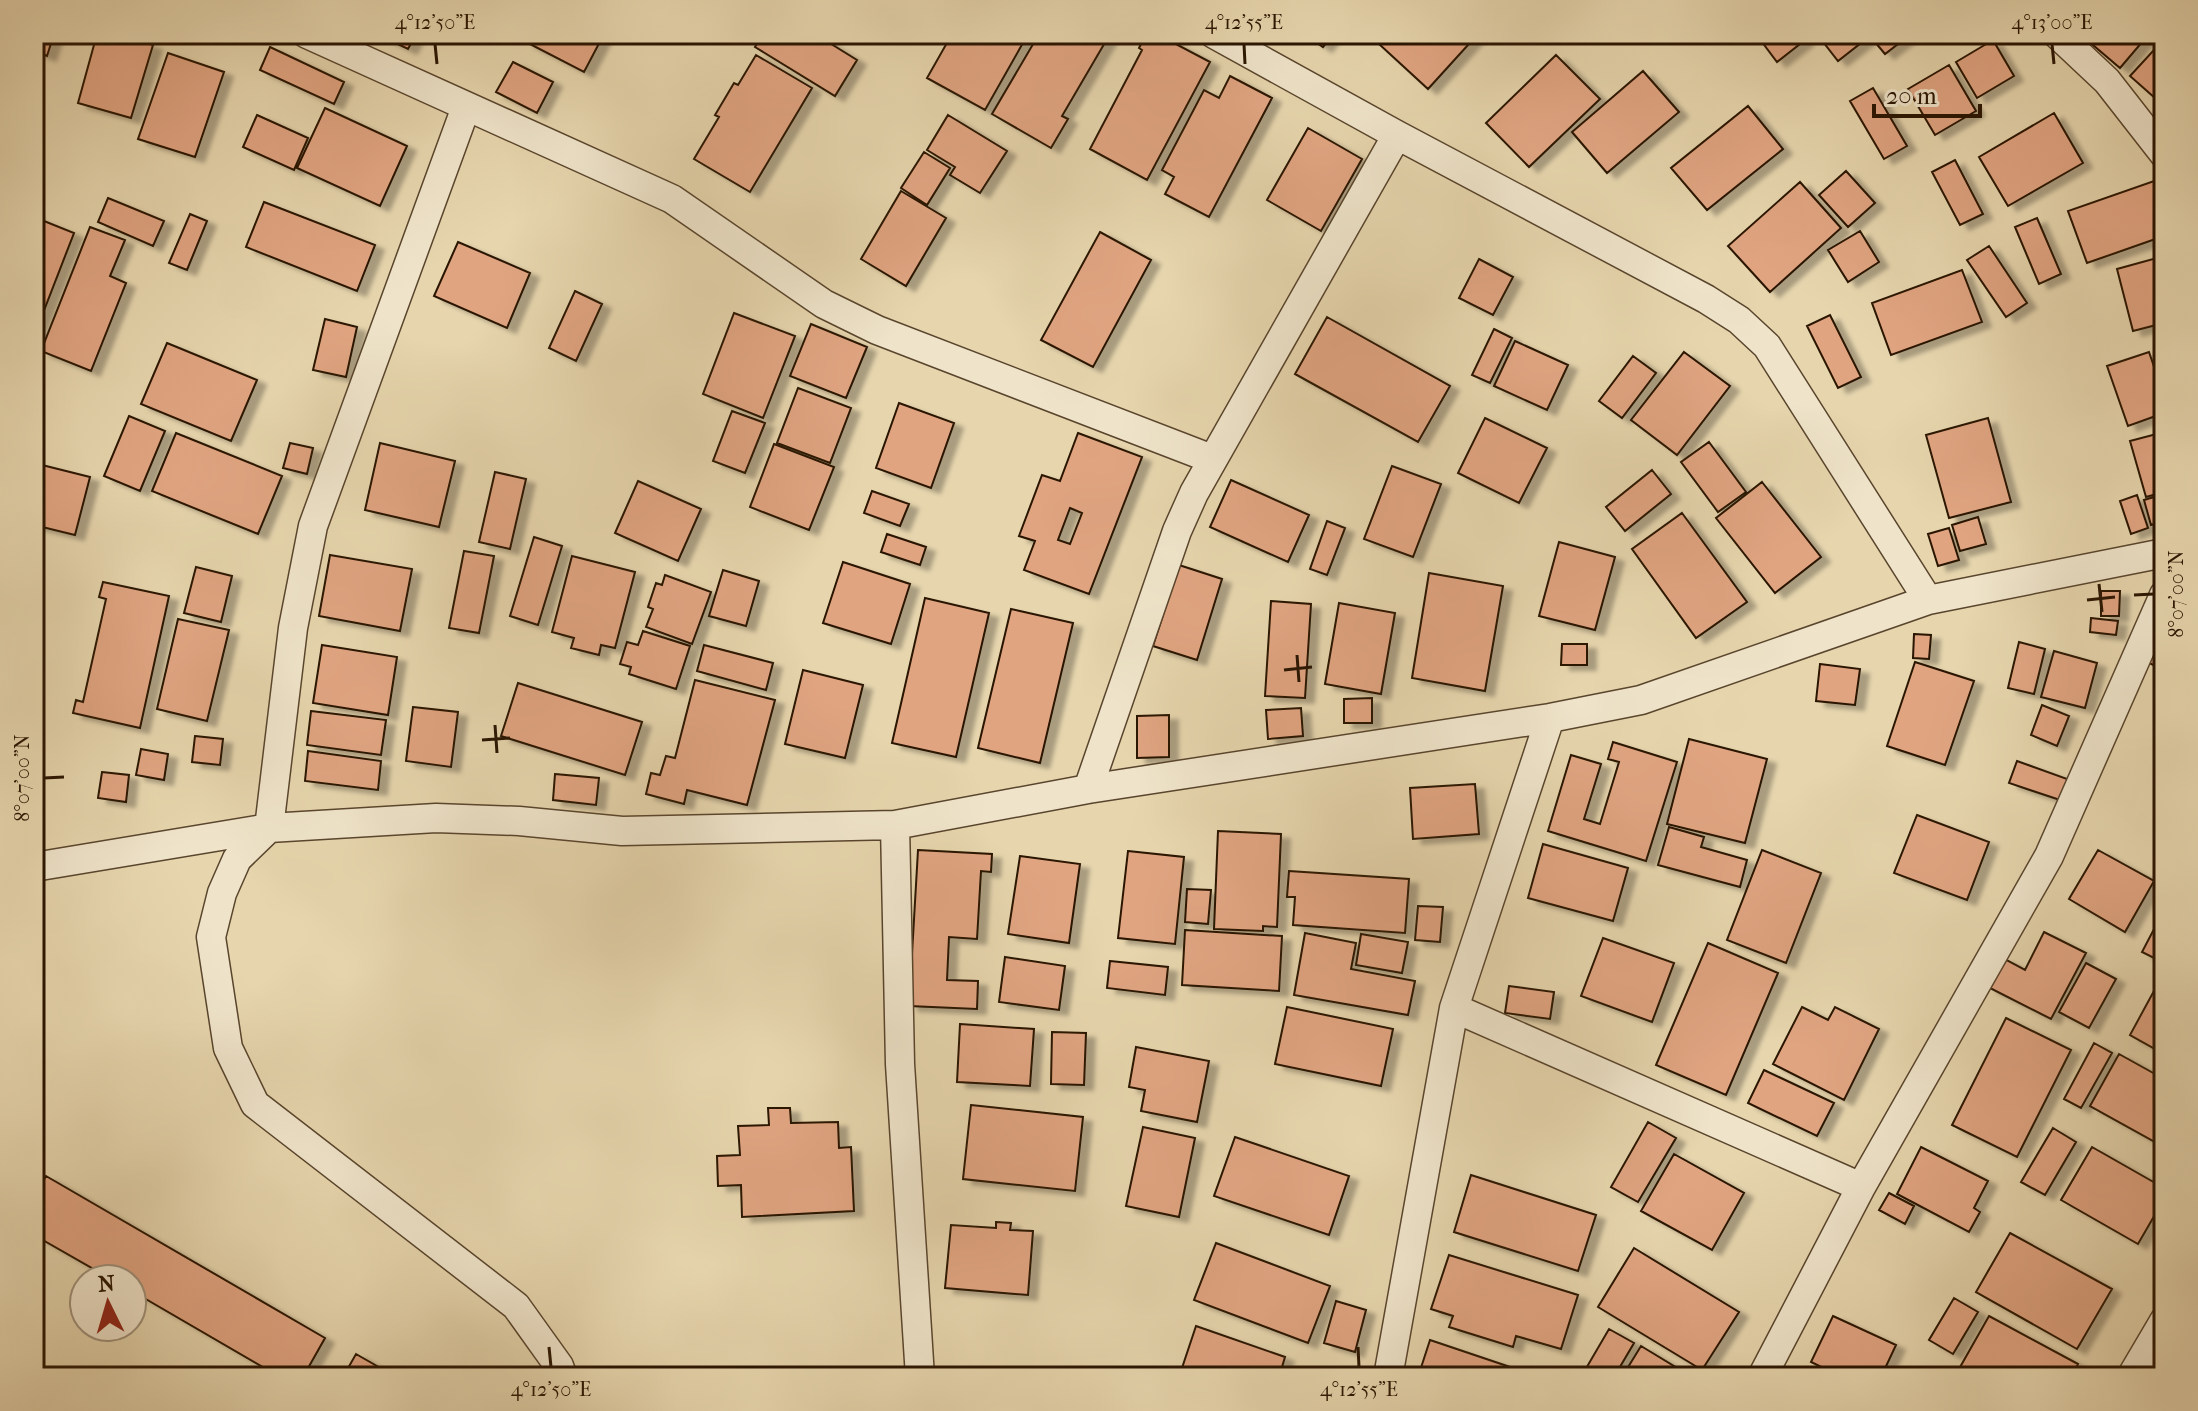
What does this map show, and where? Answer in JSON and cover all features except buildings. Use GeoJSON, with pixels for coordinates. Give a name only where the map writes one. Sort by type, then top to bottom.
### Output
{"type":"FeatureCollection","features":[{"type":"Feature","properties":{"kind":"street"},"geometry":{"type":"LineString","coordinates":[[307,34],[672,199],[824,304],[877,330],[1212,459]]}},
{"type":"Feature","properties":{"kind":"street"},"geometry":{"type":"LineString","coordinates":[[1214,34],[1706,299],[1739,320],[1767,346],[1928,600]]}},
{"type":"Feature","properties":{"kind":"street"},"geometry":{"type":"LineString","coordinates":[[2057,34],[2107,81],[2164,154]]}},
{"type":"Feature","properties":{"kind":"street"},"geometry":{"type":"LineString","coordinates":[[466,107],[313,526],[293,628],[269,828],[237,859],[222,893],[211,937],[228,1048],[255,1104],[516,1306],[559,1366],[563,1377]]}},
{"type":"Feature","properties":{"kind":"street"},"geometry":{"type":"LineString","coordinates":[[1088,789],[1177,531],[1212,459],[1397,135]]}},
{"type":"Feature","properties":{"kind":"street"},"geometry":{"type":"LineString","coordinates":[[34,867],[269,828],[436,818],[519,821],[622,831],[895,825],[1088,789],[1550,718],[1641,700],[1928,600],[2164,553]]}},
{"type":"Feature","properties":{"kind":"street"},"geometry":{"type":"LineString","coordinates":[[1762,1377],[1861,1187],[2049,856],[2164,595]]}},
{"type":"Feature","properties":{"kind":"street"},"geometry":{"type":"LineString","coordinates":[[1388,1377],[1454,1008],[1550,718]]}},
{"type":"Feature","properties":{"kind":"street"},"geometry":{"type":"LineString","coordinates":[[895,825],[900,1064],[920,1377]]}},
{"type":"Feature","properties":{"kind":"street"},"geometry":{"type":"LineString","coordinates":[[1454,1008],[1861,1187]]}},
{"type":"Feature","properties":{"kind":"street"},"geometry":{"type":"LineString","coordinates":[[2131,1377],[2164,1321]]}}]}
